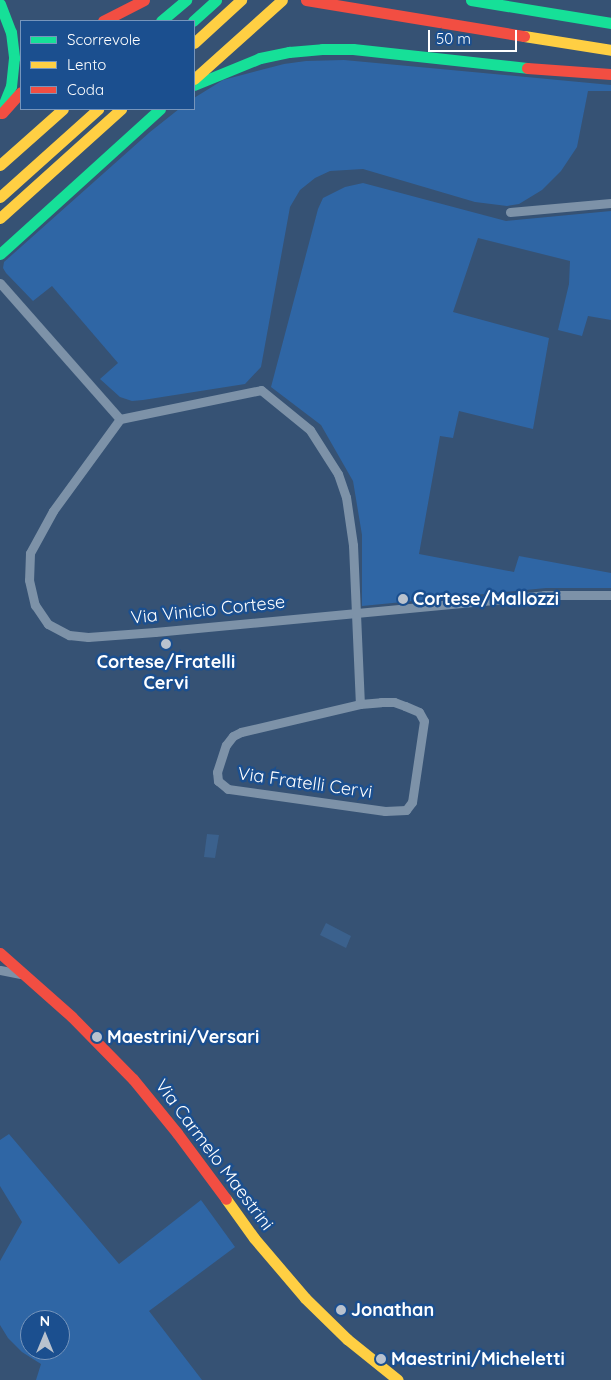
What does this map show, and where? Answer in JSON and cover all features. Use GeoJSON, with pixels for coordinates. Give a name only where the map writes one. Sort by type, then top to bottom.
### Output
{"type":"FeatureCollection","features":[{"type":"Feature","properties":{"kind":"main road"},"geometry":{"type":"LineString","coordinates":[[105,20],[144,0]]}},
{"type":"Feature","properties":{"kind":"main road"},"geometry":{"type":"LineString","coordinates":[[162,20],[186,0]]}},
{"type":"Feature","properties":{"kind":"main road"},"geometry":{"type":"LineString","coordinates":[[194,20],[216,0]]}},
{"type":"Feature","properties":{"kind":"main road"},"geometry":{"type":"LineString","coordinates":[[195,42],[241,0]]}},
{"type":"Feature","properties":{"kind":"main road"},"geometry":{"type":"LineString","coordinates":[[195,78],[282,0]]}},
{"type":"Feature","properties":{"kind":"main road"},"geometry":{"type":"LineString","coordinates":[[306,0],[611,50]]}},
{"type":"Feature","properties":{"kind":"main road"},"geometry":{"type":"LineString","coordinates":[[471,0],[611,23]]}},
{"type":"Feature","properties":{"kind":"main road"},"geometry":{"type":"LineString","coordinates":[[0,4],[11,32],[14,58],[11,86],[0,114]]}},
{"type":"Feature","properties":{"kind":"main road"},"geometry":{"type":"LineString","coordinates":[[195,85],[260,58],[322,48],[372,51],[523,68],[611,74]]}},
{"type":"Feature","properties":{"kind":"main road"},"geometry":{"type":"LineString","coordinates":[[0,114],[20,93]]}},
{"type":"Feature","properties":{"kind":"main road"},"geometry":{"type":"LineString","coordinates":[[0,165],[62,110]]}},
{"type":"Feature","properties":{"kind":"main road"},"geometry":{"type":"LineString","coordinates":[[0,197],[97,110]]}},
{"type":"Feature","properties":{"kind":"main road"},"geometry":{"type":"LineString","coordinates":[[0,218],[120,110]]}},
{"type":"Feature","properties":{"kind":"main road"},"geometry":{"type":"LineString","coordinates":[[0,254],[159,110]]}},
{"type":"Feature","properties":{"kind":"main road","name":"Via Carmelo Maestrini"},"geometry":{"type":"LineString","coordinates":[[0,953],[72,1017],[133,1079],[177,1133],[241,1220],[291,1283],[338,1330],[398,1380]]}},
{"type":"Feature","properties":{"kind":"street"},"geometry":{"type":"LineString","coordinates":[[510,212],[611,203]]}},
{"type":"Feature","properties":{"kind":"street"},"geometry":{"type":"LineString","coordinates":[[0,283],[120,419],[261,390],[310,430],[341,480],[346,497],[353,536],[360,704]]}},
{"type":"Feature","properties":{"kind":"street","name":"Via Vinicio Cortese"},"geometry":{"type":"LineString","coordinates":[[120,419],[52,511],[30,553],[29,580],[32,597],[41,616],[52,627],[69,635],[88,637],[544,595],[611,595]]}},
{"type":"Feature","properties":{"kind":"street","name":"Via Fratelli Cervi"},"geometry":{"type":"LineString","coordinates":[[394,702],[416,710],[423,717],[424,725],[412,802],[406,810],[390,812],[228,789],[218,782],[221,757],[227,742],[233,736],[249,730],[360,704],[394,702]]}},
{"type":"Feature","properties":{"kind":"street"},"geometry":{"type":"LineString","coordinates":[[0,970],[26,975]]}},
{"type":"Feature","properties":{"kind":"shaded area"},"geometry":{"type":"Polygon","coordinates":[[[344,60],[611,85],[611,91],[588,91],[577,147],[561,171],[542,190],[519,204],[507,206],[475,202],[363,169],[330,171],[315,178],[300,190],[290,207],[261,367],[245,384],[143,400],[132,401],[120,397],[100,379],[118,363],[52,286],[33,301],[6,273],[3,268],[4,262],[150,132],[178,110],[195,110],[195,97],[223,80],[284,64],[306,61],[344,60]]]}},
{"type":"Feature","properties":{"kind":"shaded area"},"geometry":{"type":"Polygon","coordinates":[[[363,183],[506,221],[611,211],[611,320],[588,316],[582,336],[558,330],[569,284],[570,261],[478,238],[453,312],[549,338],[533,429],[459,411],[453,438],[440,436],[419,554],[514,572],[519,556],[611,573],[611,588],[546,588],[362,606],[362,535],[353,481],[321,425],[271,387],[318,209],[323,198],[345,187],[363,183]]]}},
{"type":"Feature","properties":{"kind":"shaded area"},"geometry":{"type":"Polygon","coordinates":[[[207,834],[219,835],[215,858],[204,857],[207,834]]]}},
{"type":"Feature","properties":{"kind":"shaded area"},"geometry":{"type":"Polygon","coordinates":[[[326,923],[351,936],[346,948],[320,935],[326,923]]]}},
{"type":"Feature","properties":{"kind":"shaded area"},"geometry":{"type":"Polygon","coordinates":[[[9,1134],[119,1264],[201,1200],[235,1247],[149,1311],[202,1380],[36,1380],[41,1364],[35,1360],[70,1360],[70,1310],[20,1310],[20,1350],[8,1338],[0,1325],[0,1261],[22,1222],[0,1186],[0,1140],[9,1134]]]}},
{"type":"Feature","properties":{"kind":"traffic: fast"},"geometry":{"type":"LineString","coordinates":[[162,20],[186,0]]}},
{"type":"Feature","properties":{"kind":"traffic: fast"},"geometry":{"type":"LineString","coordinates":[[194,20],[216,0]]}},
{"type":"Feature","properties":{"kind":"traffic: fast"},"geometry":{"type":"LineString","coordinates":[[471,0],[611,23]]}},
{"type":"Feature","properties":{"kind":"traffic: fast"},"geometry":{"type":"LineString","coordinates":[[0,4],[11,32],[14,58],[11,86],[0,113]]}},
{"type":"Feature","properties":{"kind":"traffic: fast"},"geometry":{"type":"LineString","coordinates":[[195,85],[260,58],[289,52],[322,49],[353,49],[527,68]]}},
{"type":"Feature","properties":{"kind":"traffic: fast"},"geometry":{"type":"LineString","coordinates":[[0,254],[159,110]]}},
{"type":"Feature","properties":{"kind":"traffic: slow"},"geometry":{"type":"LineString","coordinates":[[195,42],[241,0]]}},
{"type":"Feature","properties":{"kind":"traffic: slow"},"geometry":{"type":"LineString","coordinates":[[195,78],[282,0]]}},
{"type":"Feature","properties":{"kind":"traffic: slow"},"geometry":{"type":"LineString","coordinates":[[524,36],[611,50]]}},
{"type":"Feature","properties":{"kind":"traffic: slow"},"geometry":{"type":"LineString","coordinates":[[0,165],[62,110]]}},
{"type":"Feature","properties":{"kind":"traffic: slow"},"geometry":{"type":"LineString","coordinates":[[0,197],[97,110]]}},
{"type":"Feature","properties":{"kind":"traffic: slow"},"geometry":{"type":"LineString","coordinates":[[0,218],[120,110]]}},
{"type":"Feature","properties":{"kind":"traffic: slow"},"geometry":{"type":"LineString","coordinates":[[226,1199],[254,1238],[305,1298],[347,1339],[398,1380]]}},
{"type":"Feature","properties":{"kind":"traffic: jam"},"geometry":{"type":"LineString","coordinates":[[105,20],[144,0]]}},
{"type":"Feature","properties":{"kind":"traffic: jam"},"geometry":{"type":"LineString","coordinates":[[306,0],[524,36]]}},
{"type":"Feature","properties":{"kind":"traffic: jam"},"geometry":{"type":"LineString","coordinates":[[527,68],[611,74]]}},
{"type":"Feature","properties":{"kind":"traffic: jam"},"geometry":{"type":"LineString","coordinates":[[2,113],[20,93]]}},
{"type":"Feature","properties":{"kind":"traffic: jam"},"geometry":{"type":"LineString","coordinates":[[0,953],[72,1017],[133,1079],[177,1133],[226,1199]]}},
{"type":"Feature","properties":{"kind":"place","name":"Cortese/Mallozzi"},"geometry":{"type":"Point","coordinates":[403,599]}},
{"type":"Feature","properties":{"kind":"place","name":"Cortese/Fratelli Cervi"},"geometry":{"type":"Point","coordinates":[166,644]}},
{"type":"Feature","properties":{"kind":"place","name":"Maestrini/Versari"},"geometry":{"type":"Point","coordinates":[97,1037]}},
{"type":"Feature","properties":{"kind":"place","name":"Jonathan"},"geometry":{"type":"Point","coordinates":[341,1310]}},
{"type":"Feature","properties":{"kind":"place","name":"Maestrini/Micheletti"},"geometry":{"type":"Point","coordinates":[381,1359]}}]}
